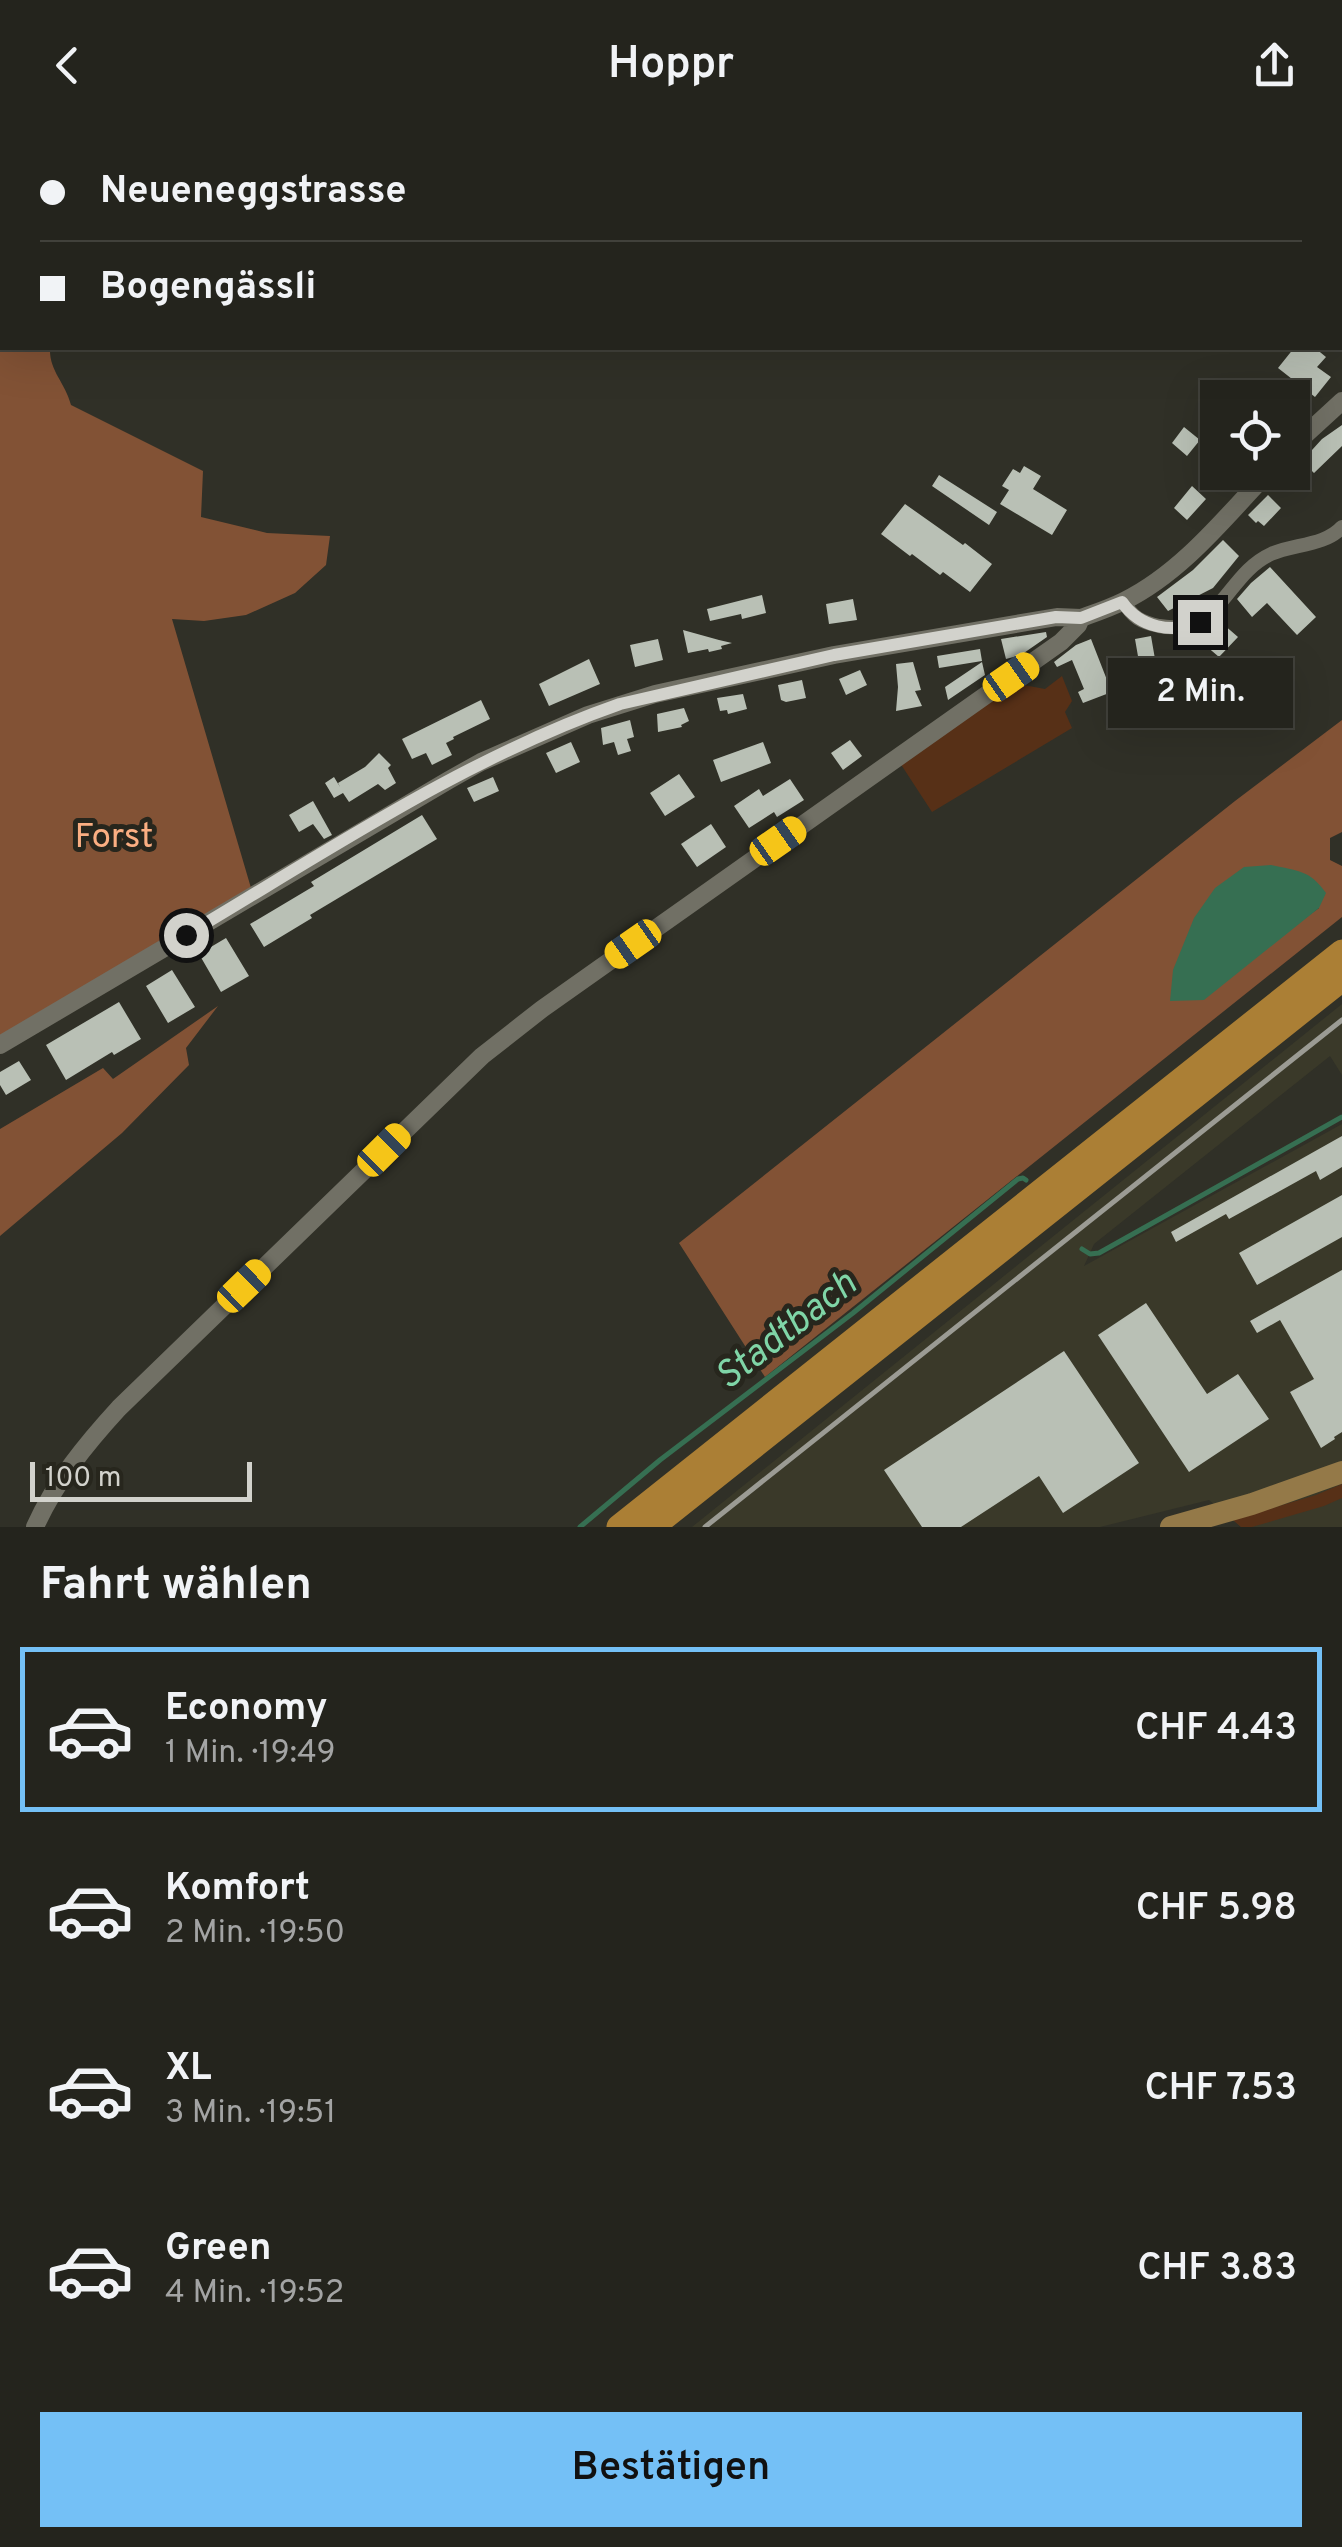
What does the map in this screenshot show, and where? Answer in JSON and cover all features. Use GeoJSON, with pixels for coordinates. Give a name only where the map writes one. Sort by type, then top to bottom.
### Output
{"type":"FeatureCollection","features":[{"type":"Feature","properties":{"kind":"highway"},"geometry":{"type":"LineString","coordinates":[[619,1527],[1342,952]]}},
{"type":"Feature","properties":{"kind":"highway"},"geometry":{"type":"LineString","coordinates":[[652,1527],[1342,979]]}},
{"type":"Feature","properties":{"kind":"main road"},"geometry":{"type":"LineString","coordinates":[[1171,1527],[1342,1472]]}},
{"type":"Feature","properties":{"kind":"street"},"geometry":{"type":"LineString","coordinates":[[1310,431],[1342,402]]}},
{"type":"Feature","properties":{"kind":"street"},"geometry":{"type":"LineString","coordinates":[[0,1045],[482,762],[588,715],[655,694],[834,655],[1056,617],[1081,618],[1122,602],[1173,568],[1251,490]]}},
{"type":"Feature","properties":{"kind":"street"},"geometry":{"type":"LineString","coordinates":[[1122,602],[1137,620],[1173,628],[1190,626],[1212,613],[1256,564],[1271,554],[1334,536],[1342,527]]}},
{"type":"Feature","properties":{"kind":"street"},"geometry":{"type":"LineString","coordinates":[[35,1527],[58,1484],[98,1431],[482,1056],[568,990],[1061,642],[1081,618]]}},
{"type":"Feature","properties":{"kind":"shaded area"},"geometry":{"type":"Polygon","coordinates":[[[1062,676],[1072,701],[1065,712],[1072,728],[932,812],[900,763],[1014,683],[1045,689],[1062,676]]]}},
{"type":"Feature","properties":{"kind":"shaded area"},"geometry":{"type":"Polygon","coordinates":[[[1271,865],[1314,880],[1326,893],[1319,908],[1204,1000],[1170,1001],[1173,970],[1194,918],[1215,888],[1244,867],[1271,865]]]}},
{"type":"Feature","properties":{"kind":"shaded area"},"geometry":{"type":"Polygon","coordinates":[[[1342,1004],[1342,1075],[1330,1056],[1094,1244],[1084,1266],[1342,1124],[1342,1527],[1241,1527],[1209,1500],[1100,1527],[692,1527],[1342,1004]]]}},
{"type":"Feature","properties":{"kind":"shaded area"},"geometry":{"type":"Polygon","coordinates":[[[1342,1484],[1342,1498],[1324,1506],[1252,1527],[1241,1527],[1233,1520],[1316,1495],[1342,1484]]]}},
{"type":"Feature","properties":{"kind":"green space","name":"Forst"},"geometry":{"type":"Polygon","coordinates":[[[0,350],[50,350],[71,405],[203,471],[201,517],[267,533],[330,536],[326,565],[295,593],[246,615],[204,621],[172,619],[251,888],[0,1038],[0,350]]]}},
{"type":"Feature","properties":{"kind":"green space"},"geometry":{"type":"Polygon","coordinates":[[[1342,720],[1342,832],[1330,838],[1330,860],[1342,866],[1342,917],[765,1377],[679,1243],[1342,720]],[[1244,867],[1291,928],[1319,908],[1244,867]]]}},
{"type":"Feature","properties":{"kind":"green space"},"geometry":{"type":"Polygon","coordinates":[[[218,1006],[186,1048],[189,1065],[122,1133],[0,1236],[0,1129],[103,1068],[113,1079],[218,1006]]]}},
{"type":"Feature","properties":{"kind":"building"},"geometry":{"type":"Polygon","coordinates":[[[1292,350],[1317,350],[1326,357],[1317,367],[1331,377],[1315,397],[1310,393],[1310,380],[1293,380],[1278,368],[1292,350]]]}},
{"type":"Feature","properties":{"kind":"building"},"geometry":{"type":"Polygon","coordinates":[[[1342,425],[1342,446],[1314,473],[1310,469],[1310,452],[1342,425]]]}},
{"type":"Feature","properties":{"kind":"building"},"geometry":{"type":"Polygon","coordinates":[[[1184,427],[1200,440],[1187,456],[1172,443],[1184,427]]]}},
{"type":"Feature","properties":{"kind":"building"},"geometry":{"type":"Polygon","coordinates":[[[1024,466],[1041,476],[1033,489],[1067,510],[1052,535],[1000,504],[1009,490],[1002,486],[1013,469],[1020,473],[1024,466]]]}},
{"type":"Feature","properties":{"kind":"building"},"geometry":{"type":"Polygon","coordinates":[[[939,475],[997,512],[989,525],[932,486],[939,475]]]}},
{"type":"Feature","properties":{"kind":"building"},"geometry":{"type":"Polygon","coordinates":[[[1192,486],[1206,499],[1187,520],[1174,508],[1192,486]]]}},
{"type":"Feature","properties":{"kind":"building"},"geometry":{"type":"Polygon","coordinates":[[[1268,495],[1281,508],[1264,526],[1248,515],[1268,495]]]}},
{"type":"Feature","properties":{"kind":"building"},"geometry":{"type":"Polygon","coordinates":[[[905,504],[992,564],[970,592],[881,534],[905,504]]]}},
{"type":"Feature","properties":{"kind":"building"},"geometry":{"type":"Polygon","coordinates":[[[1223,540],[1239,556],[1213,588],[1168,611],[1157,597],[1193,570],[1223,540]]]}},
{"type":"Feature","properties":{"kind":"building"},"geometry":{"type":"Polygon","coordinates":[[[1270,567],[1316,617],[1297,635],[1267,603],[1252,617],[1237,599],[1270,567]]]}},
{"type":"Feature","properties":{"kind":"building"},"geometry":{"type":"Polygon","coordinates":[[[762,595],[766,613],[710,621],[707,609],[762,595]]]}},
{"type":"Feature","properties":{"kind":"building"},"geometry":{"type":"Polygon","coordinates":[[[853,599],[857,620],[829,624],[826,604],[853,599]]]}},
{"type":"Feature","properties":{"kind":"building"},"geometry":{"type":"Polygon","coordinates":[[[1223,624],[1238,637],[1219,657],[1205,645],[1223,624]]]}},
{"type":"Feature","properties":{"kind":"building"},"geometry":{"type":"Polygon","coordinates":[[[683,630],[732,643],[709,652],[708,649],[688,653],[683,630]]]}},
{"type":"Feature","properties":{"kind":"building"},"geometry":{"type":"Polygon","coordinates":[[[1046,632],[1047,637],[1021,655],[1006,659],[1001,639],[1046,632]]]}},
{"type":"Feature","properties":{"kind":"building"},"geometry":{"type":"Polygon","coordinates":[[[1151,636],[1155,659],[1139,662],[1135,639],[1151,636]]]}},
{"type":"Feature","properties":{"kind":"building"},"geometry":{"type":"Polygon","coordinates":[[[658,639],[663,660],[635,667],[630,645],[658,639]]]}},
{"type":"Feature","properties":{"kind":"building"},"geometry":{"type":"Polygon","coordinates":[[[1091,639],[1107,680],[1112,678],[1117,690],[1083,703],[1078,692],[1084,689],[1072,660],[1057,667],[1054,662],[1091,639]]]}},
{"type":"Feature","properties":{"kind":"building"},"geometry":{"type":"Polygon","coordinates":[[[980,649],[982,661],[939,668],[937,656],[980,649]]]}},
{"type":"Feature","properties":{"kind":"building"},"geometry":{"type":"Polygon","coordinates":[[[589,659],[600,684],[549,706],[539,684],[589,659]]]}},
{"type":"Feature","properties":{"kind":"building"},"geometry":{"type":"Polygon","coordinates":[[[913,662],[921,690],[915,691],[922,706],[896,711],[896,664],[913,662]]]}},
{"type":"Feature","properties":{"kind":"building"},"geometry":{"type":"Polygon","coordinates":[[[982,662],[985,675],[948,700],[945,687],[982,662]]]}},
{"type":"Feature","properties":{"kind":"building"},"geometry":{"type":"Polygon","coordinates":[[[1234,663],[1251,678],[1256,673],[1275,691],[1256,712],[1236,695],[1242,688],[1225,672],[1234,663]]]}},
{"type":"Feature","properties":{"kind":"building"},"geometry":{"type":"Polygon","coordinates":[[[860,670],[867,685],[846,695],[839,679],[860,670]]]}},
{"type":"Feature","properties":{"kind":"building"},"geometry":{"type":"Polygon","coordinates":[[[802,680],[806,698],[781,700],[778,685],[802,680]]]}},
{"type":"Feature","properties":{"kind":"building"},"geometry":{"type":"Polygon","coordinates":[[[743,694],[747,709],[728,714],[727,710],[720,711],[717,698],[743,694]]]}},
{"type":"Feature","properties":{"kind":"building"},"geometry":{"type":"Polygon","coordinates":[[[481,700],[490,719],[446,743],[452,755],[432,765],[426,753],[412,759],[402,739],[481,700]]]}},
{"type":"Feature","properties":{"kind":"building"},"geometry":{"type":"Polygon","coordinates":[[[684,708],[689,721],[682,727],[658,732],[657,714],[684,708]]]}},
{"type":"Feature","properties":{"kind":"building"},"geometry":{"type":"Polygon","coordinates":[[[630,720],[634,737],[627,739],[631,751],[618,755],[614,742],[603,745],[601,728],[630,720]]]}},
{"type":"Feature","properties":{"kind":"building"},"geometry":{"type":"Polygon","coordinates":[[[850,740],[862,756],[843,770],[831,753],[850,740]]]}},
{"type":"Feature","properties":{"kind":"building"},"geometry":{"type":"Polygon","coordinates":[[[571,742],[580,762],[556,773],[546,753],[571,742]]]}},
{"type":"Feature","properties":{"kind":"building"},"geometry":{"type":"Polygon","coordinates":[[[763,742],[771,763],[721,782],[713,760],[763,742]]]}},
{"type":"Feature","properties":{"kind":"building"},"geometry":{"type":"Polygon","coordinates":[[[379,753],[391,765],[388,768],[396,783],[385,790],[378,784],[349,802],[343,793],[334,798],[325,783],[334,777],[340,787],[338,783],[365,767],[379,753]]]}},
{"type":"Feature","properties":{"kind":"building"},"geometry":{"type":"Polygon","coordinates":[[[679,774],[695,797],[665,816],[650,793],[679,774]]]}},
{"type":"Feature","properties":{"kind":"building"},"geometry":{"type":"Polygon","coordinates":[[[493,777],[499,791],[474,802],[467,788],[493,777]]]}},
{"type":"Feature","properties":{"kind":"building"},"geometry":{"type":"Polygon","coordinates":[[[790,779],[804,800],[749,828],[734,806],[759,789],[763,796],[790,779]]]}},
{"type":"Feature","properties":{"kind":"building"},"geometry":{"type":"Polygon","coordinates":[[[313,801],[332,835],[324,839],[313,824],[299,832],[289,815],[313,801]]]}},
{"type":"Feature","properties":{"kind":"building"},"geometry":{"type":"Polygon","coordinates":[[[422,815],[437,839],[264,947],[250,924],[422,815]]]}},
{"type":"Feature","properties":{"kind":"building"},"geometry":{"type":"Polygon","coordinates":[[[711,824],[726,847],[697,867],[681,844],[711,824]]]}},
{"type":"Feature","properties":{"kind":"building"},"geometry":{"type":"Polygon","coordinates":[[[226,938],[249,976],[221,992],[199,954],[226,938]]]}},
{"type":"Feature","properties":{"kind":"building"},"geometry":{"type":"Polygon","coordinates":[[[172,970],[195,1007],[168,1023],[146,986],[172,970]]]}},
{"type":"Feature","properties":{"kind":"building"},"geometry":{"type":"Polygon","coordinates":[[[119,1002],[141,1039],[66,1080],[46,1045],[119,1002]]]}},
{"type":"Feature","properties":{"kind":"building"},"geometry":{"type":"Polygon","coordinates":[[[19,1061],[31,1080],[6,1095],[0,1085],[0,1072],[19,1061]]]}},
{"type":"Feature","properties":{"kind":"building"},"geometry":{"type":"Polygon","coordinates":[[[1342,1136],[1342,1167],[1320,1180],[1316,1171],[1229,1219],[1226,1214],[1176,1242],[1171,1232],[1342,1136]]]}},
{"type":"Feature","properties":{"kind":"building"},"geometry":{"type":"Polygon","coordinates":[[[1342,1195],[1342,1237],[1257,1285],[1239,1253],[1342,1195]]]}},
{"type":"Feature","properties":{"kind":"building"},"geometry":{"type":"Polygon","coordinates":[[[1342,1270],[1342,1432],[1321,1448],[1290,1392],[1314,1379],[1280,1320],[1257,1333],[1250,1321],[1342,1270]]]}},
{"type":"Feature","properties":{"kind":"building"},"geometry":{"type":"Polygon","coordinates":[[[1146,1303],[1207,1394],[1238,1374],[1269,1419],[1189,1472],[1098,1335],[1146,1303]]]}},
{"type":"Feature","properties":{"kind":"building"},"geometry":{"type":"Polygon","coordinates":[[[1064,1351],[1139,1463],[1063,1513],[1039,1476],[961,1527],[922,1527],[884,1470],[1064,1351]]]}},
{"type":"Feature","properties":{"kind":"waterway","name":"Stadtbach"},"geometry":{"type":"LineString","coordinates":[[1082,1249],[1090,1254],[1099,1253],[1342,1117]]}},
{"type":"Feature","properties":{"kind":"waterway","name":"Stadtbach"},"geometry":{"type":"LineString","coordinates":[[580,1527],[1018,1179],[1026,1180]]}},
{"type":"Feature","properties":{"kind":"railway"},"geometry":{"type":"LineString","coordinates":[[705,1527],[1342,1020]]}},
{"type":"Feature","properties":{"kind":"route"},"geometry":{"type":"LineString","coordinates":[[186,935],[482,762],[620,704],[834,655],[1056,617],[1081,618],[1122,602],[1137,620],[1145,623],[1182,628],[1200,622]]}}]}
